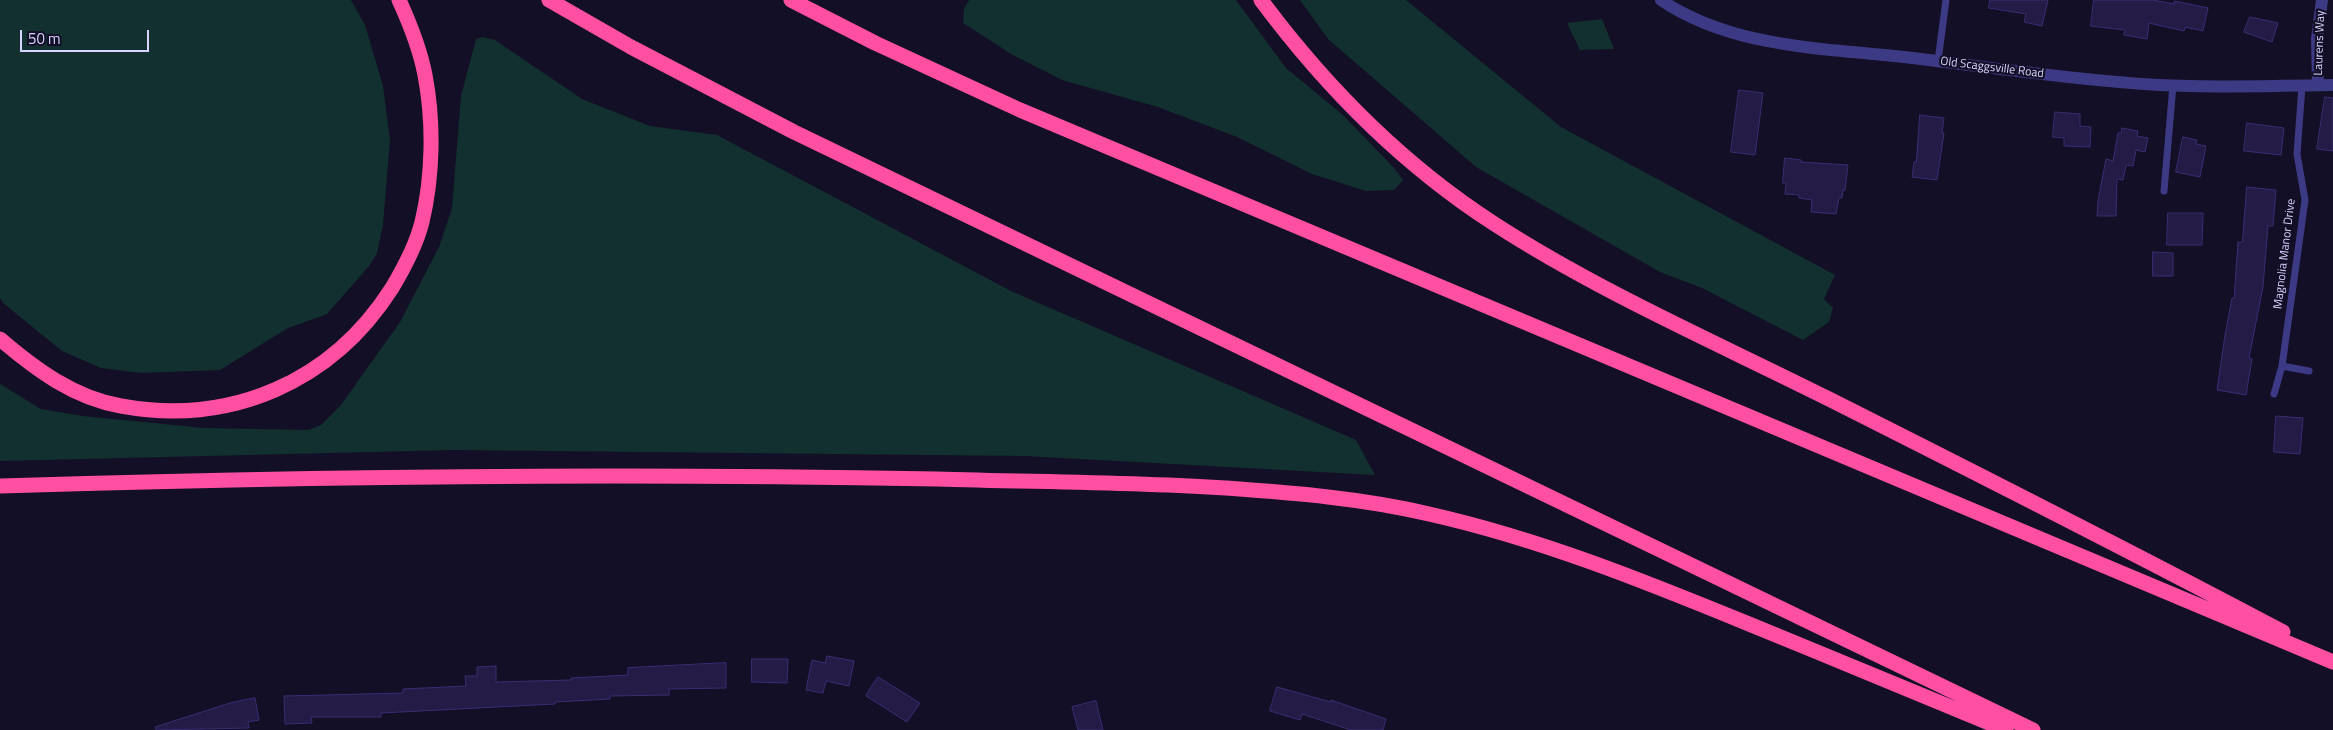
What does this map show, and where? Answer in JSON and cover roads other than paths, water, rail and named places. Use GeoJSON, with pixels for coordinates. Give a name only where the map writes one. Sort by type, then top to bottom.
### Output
{"type":"FeatureCollection","features":[{"type":"Feature","properties":{"kind":"highway"},"geometry":{"type":"LineString","coordinates":[[0,339],[33,368],[77,392],[120,406],[165,411],[207,410],[255,398],[292,383],[324,363],[356,335],[381,305],[405,266],[422,224],[429,177],[430,128],[425,75],[411,28],[399,0]]}},
{"type":"Feature","properties":{"kind":"highway"},"geometry":{"type":"LineString","coordinates":[[549,0],[631,47],[803,136],[2033,730]]}},
{"type":"Feature","properties":{"kind":"highway"},"geometry":{"type":"LineString","coordinates":[[791,0],[875,43],[1020,110],[2333,660]]}},
{"type":"Feature","properties":{"kind":"highway"},"geometry":{"type":"LineString","coordinates":[[1261,0],[1289,37],[1344,100],[1390,144],[1491,222],[1603,286],[2123,547],[2333,660]]}},
{"type":"Feature","properties":{"kind":"highway"},"geometry":{"type":"LineString","coordinates":[[0,486],[327,478],[574,476],[848,478],[1163,484],[1282,492],[1354,500],[1425,513],[1500,532],[1584,558],[2006,730]]}},
{"type":"Feature","properties":{"kind":"street","name":"Old Scaggsville Road"},"geometry":{"type":"LineString","coordinates":[[1661,0],[1703,23],[1746,37],[1796,46],[2063,76],[2173,85],[2216,87],[2333,85]]}},
{"type":"Feature","properties":{"kind":"street","name":"Laurens Way"},"geometry":{"type":"LineString","coordinates":[[2318,85],[2317,39],[2322,0]]}},
{"type":"Feature","properties":{"kind":"lane"},"geometry":{"type":"LineString","coordinates":[[1938,61],[1946,0]]}},
{"type":"Feature","properties":{"kind":"lane"},"geometry":{"type":"LineString","coordinates":[[2164,191],[2173,85]]}},
{"type":"Feature","properties":{"kind":"lane","name":"Magnolia Manor Drive"},"geometry":{"type":"LineString","coordinates":[[2274,394],[2282,366],[2305,200],[2297,154],[2302,86]]}},
{"type":"Feature","properties":{"kind":"lane"},"geometry":{"type":"LineString","coordinates":[[2282,366],[2309,371]]}}]}
